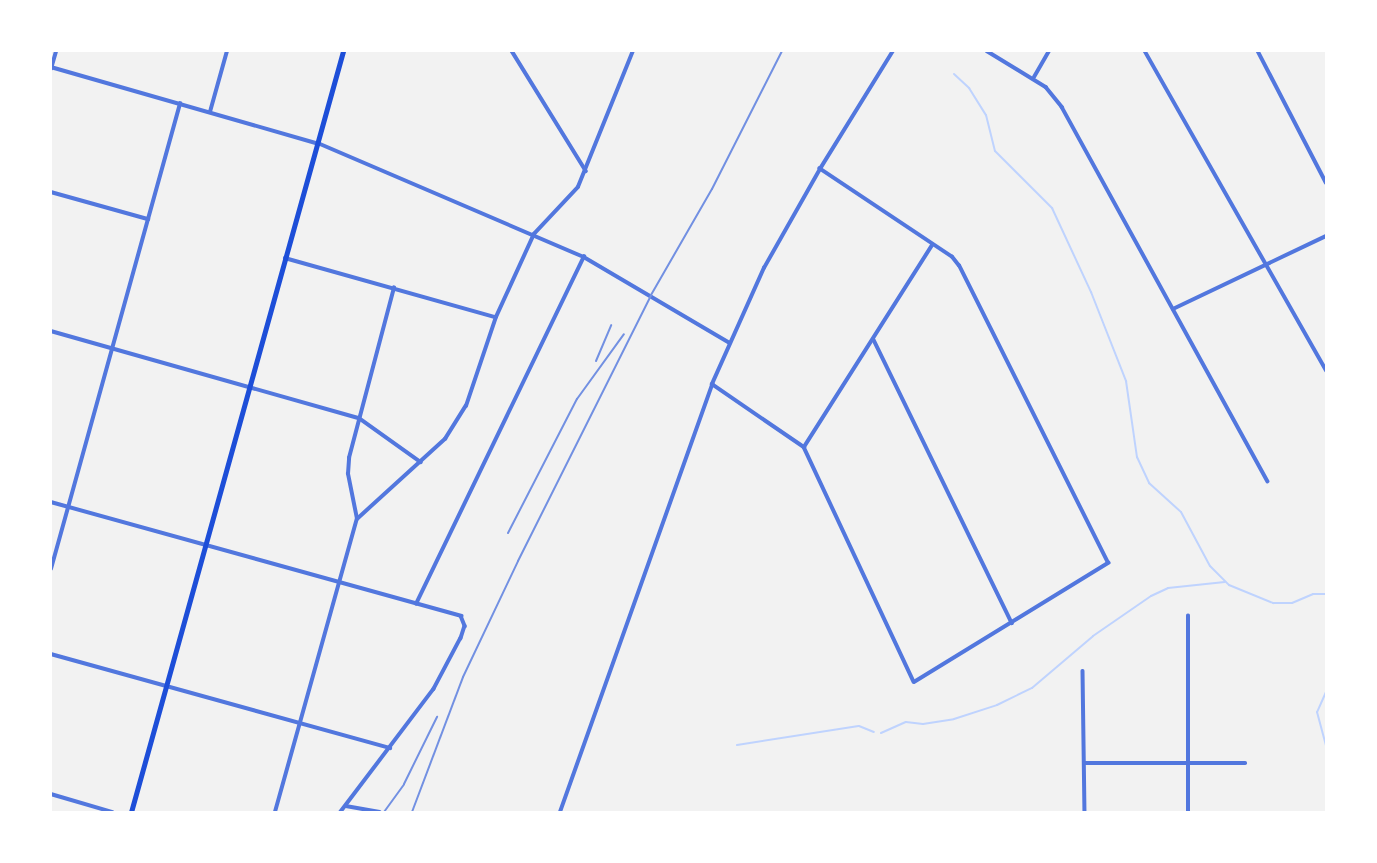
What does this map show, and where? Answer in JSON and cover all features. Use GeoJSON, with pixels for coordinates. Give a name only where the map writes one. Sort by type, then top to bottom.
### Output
{"type":"FeatureCollection","features":[{"type":"Feature","properties":{"kind":"main road"},"geometry":{"type":"LineString","coordinates":[[131,812],[343,51]]}},
{"type":"Feature","properties":{"kind":"street"},"geometry":{"type":"LineString","coordinates":[[56,51],[51,68],[316,143],[534,234],[584,257],[730,342]]}},
{"type":"Feature","properties":{"kind":"street"},"geometry":{"type":"LineString","coordinates":[[210,112],[227,51]]}},
{"type":"Feature","properties":{"kind":"street"},"geometry":{"type":"LineString","coordinates":[[512,51],[586,171]]}},
{"type":"Feature","properties":{"kind":"street"},"geometry":{"type":"LineString","coordinates":[[357,519],[445,439],[466,406],[496,317],[534,234],[578,187],[633,51]]}},
{"type":"Feature","properties":{"kind":"street"},"geometry":{"type":"LineString","coordinates":[[560,812],[712,384],[730,342],[764,268],[820,169],[893,51]]}},
{"type":"Feature","properties":{"kind":"street"},"geometry":{"type":"LineString","coordinates":[[987,51],[1034,77],[1062,107],[1268,481]]}},
{"type":"Feature","properties":{"kind":"street"},"geometry":{"type":"LineString","coordinates":[[1034,77],[1049,51]]}},
{"type":"Feature","properties":{"kind":"street"},"geometry":{"type":"LineString","coordinates":[[1145,51],[1326,370]]}},
{"type":"Feature","properties":{"kind":"street"},"geometry":{"type":"LineString","coordinates":[[1258,51],[1326,183]]}},
{"type":"Feature","properties":{"kind":"street"},"geometry":{"type":"LineString","coordinates":[[51,569],[180,104]]}},
{"type":"Feature","properties":{"kind":"street"},"geometry":{"type":"LineString","coordinates":[[712,384],[804,447],[914,682],[1108,563],[959,265],[820,169]]}},
{"type":"Feature","properties":{"kind":"street"},"geometry":{"type":"LineString","coordinates":[[51,192],[148,219]]}},
{"type":"Feature","properties":{"kind":"street"},"geometry":{"type":"LineString","coordinates":[[1173,309],[1326,236]]}},
{"type":"Feature","properties":{"kind":"street"},"geometry":{"type":"LineString","coordinates":[[804,447],[874,340],[932,244]]}},
{"type":"Feature","properties":{"kind":"street"},"geometry":{"type":"LineString","coordinates":[[416,604],[584,257]]}},
{"type":"Feature","properties":{"kind":"street"},"geometry":{"type":"LineString","coordinates":[[285,258],[496,317]]}},
{"type":"Feature","properties":{"kind":"street"},"geometry":{"type":"LineString","coordinates":[[275,812],[357,519],[348,474],[359,418],[394,288]]}},
{"type":"Feature","properties":{"kind":"street"},"geometry":{"type":"LineString","coordinates":[[51,331],[359,418],[421,462]]}},
{"type":"Feature","properties":{"kind":"street"},"geometry":{"type":"LineString","coordinates":[[874,340],[1012,623]]}},
{"type":"Feature","properties":{"kind":"street"},"geometry":{"type":"LineString","coordinates":[[51,502],[204,547],[457,614],[464,621],[450,661],[390,748],[341,812]]}},
{"type":"Feature","properties":{"kind":"street"},"geometry":{"type":"LineString","coordinates":[[1188,616],[1188,812]]}},
{"type":"Feature","properties":{"kind":"street"},"geometry":{"type":"LineString","coordinates":[[51,654],[390,748]]}},
{"type":"Feature","properties":{"kind":"street"},"geometry":{"type":"LineString","coordinates":[[1083,671],[1085,812]]}},
{"type":"Feature","properties":{"kind":"street"},"geometry":{"type":"LineString","coordinates":[[1084,763],[1245,763]]}},
{"type":"Feature","properties":{"kind":"street"},"geometry":{"type":"LineString","coordinates":[[51,794],[111,812]]}},
{"type":"Feature","properties":{"kind":"street"},"geometry":{"type":"LineString","coordinates":[[346,806],[379,812]]}},
{"type":"Feature","properties":{"kind":"waterway"},"geometry":{"type":"LineString","coordinates":[[954,74],[969,88],[986,115],[995,151],[1052,208],[1091,292],[1126,381],[1137,457],[1149,483],[1181,512],[1210,566],[1229,585],[1273,603],[1292,603],[1313,594],[1326,594]]}},
{"type":"Feature","properties":{"kind":"waterway"},"geometry":{"type":"LineString","coordinates":[[881,733],[906,722],[923,724],[954,719],[997,705],[1032,688],[1093,636],[1151,596],[1168,588],[1225,582]]}},
{"type":"Feature","properties":{"kind":"waterway"},"geometry":{"type":"LineString","coordinates":[[1326,692],[1317,712],[1326,746]]}},
{"type":"Feature","properties":{"kind":"waterway"},"geometry":{"type":"LineString","coordinates":[[737,745],[859,726],[874,732]]}},
{"type":"Feature","properties":{"kind":"railway"},"geometry":{"type":"LineString","coordinates":[[412,812],[463,677],[518,561],[651,295],[712,189],[782,51]]}},
{"type":"Feature","properties":{"kind":"railway"},"geometry":{"type":"LineString","coordinates":[[596,361],[611,325]]}},
{"type":"Feature","properties":{"kind":"railway"},"geometry":{"type":"LineString","coordinates":[[508,533],[577,399],[624,334]]}},
{"type":"Feature","properties":{"kind":"railway"},"geometry":{"type":"LineString","coordinates":[[384,812],[404,784],[437,717]]}}]}
